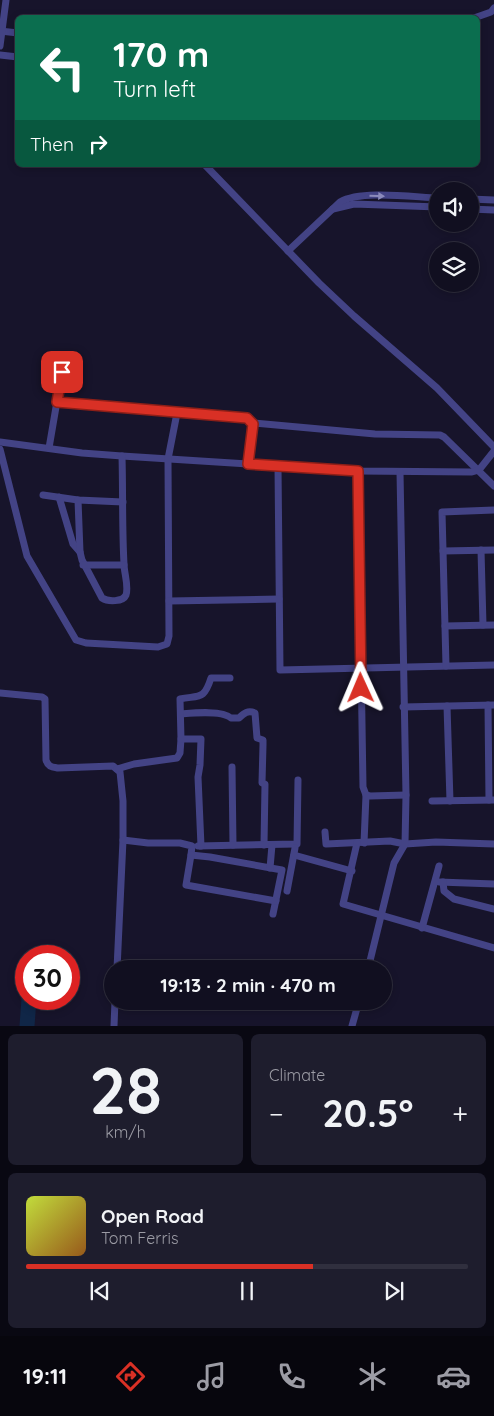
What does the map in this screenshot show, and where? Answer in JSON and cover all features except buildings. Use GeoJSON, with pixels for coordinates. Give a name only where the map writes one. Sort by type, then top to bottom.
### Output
{"type":"FeatureCollection","features":[{"type":"Feature","properties":{"kind":"street"},"geometry":{"type":"LineString","coordinates":[[0,46],[6,0]]}},
{"type":"Feature","properties":{"kind":"street"},"geometry":{"type":"LineString","coordinates":[[480,16],[491,12],[494,8]]}},
{"type":"Feature","properties":{"kind":"street"},"geometry":{"type":"LineString","coordinates":[[1,31],[15,33]]}},
{"type":"Feature","properties":{"kind":"street"},"geometry":{"type":"LineString","coordinates":[[0,55],[15,57]]}},
{"type":"Feature","properties":{"kind":"street"},"geometry":{"type":"LineString","coordinates":[[0,442],[122,456],[358,471],[472,472],[479,470],[494,449],[437,388],[354,316],[207,167]]}},
{"type":"Feature","properties":{"kind":"street"},"geometry":{"type":"LineString","coordinates":[[288,251],[346,198],[362,195],[429,198]]}},
{"type":"Feature","properties":{"kind":"street"},"geometry":{"type":"LineString","coordinates":[[479,199],[494,200]]}},
{"type":"Feature","properties":{"kind":"street"},"geometry":{"type":"LineString","coordinates":[[332,209],[354,204],[429,207]]}},
{"type":"Feature","properties":{"kind":"street"},"geometry":{"type":"LineString","coordinates":[[479,209],[494,210]]}},
{"type":"Feature","properties":{"kind":"street"},"geometry":{"type":"LineString","coordinates":[[49,448],[62,372]]}},
{"type":"Feature","properties":{"kind":"street"},"geometry":{"type":"LineString","coordinates":[[57,402],[247,418],[253,424],[375,434],[440,436],[444,437],[494,486]]}},
{"type":"Feature","properties":{"kind":"street"},"geometry":{"type":"LineString","coordinates":[[0,449],[27,556],[76,640],[86,643],[165,646],[169,642],[168,459],[177,412]]}},
{"type":"Feature","properties":{"kind":"street"},"geometry":{"type":"LineString","coordinates":[[248,464],[253,424]]}},
{"type":"Feature","properties":{"kind":"street"},"geometry":{"type":"LineString","coordinates":[[78,500],[80,552],[83,565],[105,601],[122,600],[126,594],[122,456]]}},
{"type":"Feature","properties":{"kind":"street"},"geometry":{"type":"LineString","coordinates":[[278,466],[280,670],[494,665]]}},
{"type":"Feature","properties":{"kind":"street"},"geometry":{"type":"LineString","coordinates":[[358,471],[363,787],[366,795],[361,843],[342,904],[494,948]]}},
{"type":"Feature","properties":{"kind":"street"},"geometry":{"type":"LineString","coordinates":[[370,960],[394,863],[405,844],[406,795],[400,472]]}},
{"type":"Feature","properties":{"kind":"street"},"geometry":{"type":"LineString","coordinates":[[43,495],[78,500],[123,502]]}},
{"type":"Feature","properties":{"kind":"street"},"geometry":{"type":"LineString","coordinates":[[59,497],[73,544],[80,552]]}},
{"type":"Feature","properties":{"kind":"street"},"geometry":{"type":"LineString","coordinates":[[446,666],[442,512],[494,510]]}},
{"type":"Feature","properties":{"kind":"street"},"geometry":{"type":"LineString","coordinates":[[443,550],[494,550]]}},
{"type":"Feature","properties":{"kind":"street"},"geometry":{"type":"LineString","coordinates":[[481,550],[483,625]]}},
{"type":"Feature","properties":{"kind":"street"},"geometry":{"type":"LineString","coordinates":[[83,565],[124,565]]}},
{"type":"Feature","properties":{"kind":"street"},"geometry":{"type":"LineString","coordinates":[[169,601],[279,599]]}},
{"type":"Feature","properties":{"kind":"street"},"geometry":{"type":"LineString","coordinates":[[445,626],[494,625]]}},
{"type":"Feature","properties":{"kind":"street"},"geometry":{"type":"LineString","coordinates":[[0,693],[42,697],[45,699],[46,760],[50,766],[58,768],[112,766],[117,768],[177,758],[180,753],[181,739],[180,699],[199,697],[205,693],[212,678],[230,678]]}},
{"type":"Feature","properties":{"kind":"street"},"geometry":{"type":"LineString","coordinates":[[403,707],[491,705],[492,800],[432,801]]}},
{"type":"Feature","properties":{"kind":"street"},"geometry":{"type":"LineString","coordinates":[[447,706],[450,801]]}},
{"type":"Feature","properties":{"kind":"street"},"geometry":{"type":"LineString","coordinates":[[181,714],[205,712],[239,718],[245,713],[255,712],[257,738],[263,740],[262,783],[265,784],[264,845]]}},
{"type":"Feature","properties":{"kind":"street"},"geometry":{"type":"LineString","coordinates":[[181,739],[201,739],[198,777],[201,846]]}},
{"type":"Feature","properties":{"kind":"street"},"geometry":{"type":"LineString","coordinates":[[232,767],[233,845]]}},
{"type":"Feature","properties":{"kind":"street"},"geometry":{"type":"LineString","coordinates":[[117,768],[122,776],[123,840],[117,960]]}},
{"type":"Feature","properties":{"kind":"street"},"geometry":{"type":"LineString","coordinates":[[123,840],[148,843],[180,843],[192,846],[297,844],[298,780]]}},
{"type":"Feature","properties":{"kind":"street"},"geometry":{"type":"LineString","coordinates":[[366,795],[406,795]]}},
{"type":"Feature","properties":{"kind":"street"},"geometry":{"type":"LineString","coordinates":[[325,832],[326,844],[390,841],[405,844],[436,842],[494,844]]}},
{"type":"Feature","properties":{"kind":"street"},"geometry":{"type":"LineString","coordinates":[[270,868],[272,845]]}},
{"type":"Feature","properties":{"kind":"street"},"geometry":{"type":"LineString","coordinates":[[192,846],[186,885],[276,901]]}},
{"type":"Feature","properties":{"kind":"street"},"geometry":{"type":"LineString","coordinates":[[287,891],[294,852],[352,871]]}},
{"type":"Feature","properties":{"kind":"street"},"geometry":{"type":"LineString","coordinates":[[191,855],[282,870],[273,914]]}},
{"type":"Feature","properties":{"kind":"street"},"geometry":{"type":"LineString","coordinates":[[422,928],[439,866]]}},
{"type":"Feature","properties":{"kind":"street"},"geometry":{"type":"LineString","coordinates":[[435,882],[494,884]]}},
{"type":"Feature","properties":{"kind":"street"},"geometry":{"type":"LineString","coordinates":[[443,882],[444,891],[454,899],[494,909]]}},
{"type":"Feature","properties":{"kind":"street"},"geometry":{"type":"LineString","coordinates":[[114,1026],[115,1010]]}},
{"type":"Feature","properties":{"kind":"street"},"geometry":{"type":"LineString","coordinates":[[352,1026],[356,1010]]}},
{"type":"Feature","properties":{"kind":"waterway"},"geometry":{"type":"LineString","coordinates":[[27,1026],[28,1010]]}},
{"type":"Feature","properties":{"kind":"route"},"geometry":{"type":"LineString","coordinates":[[62,372],[57,402],[247,418],[253,424],[248,464],[358,471],[361,688]]}}]}
